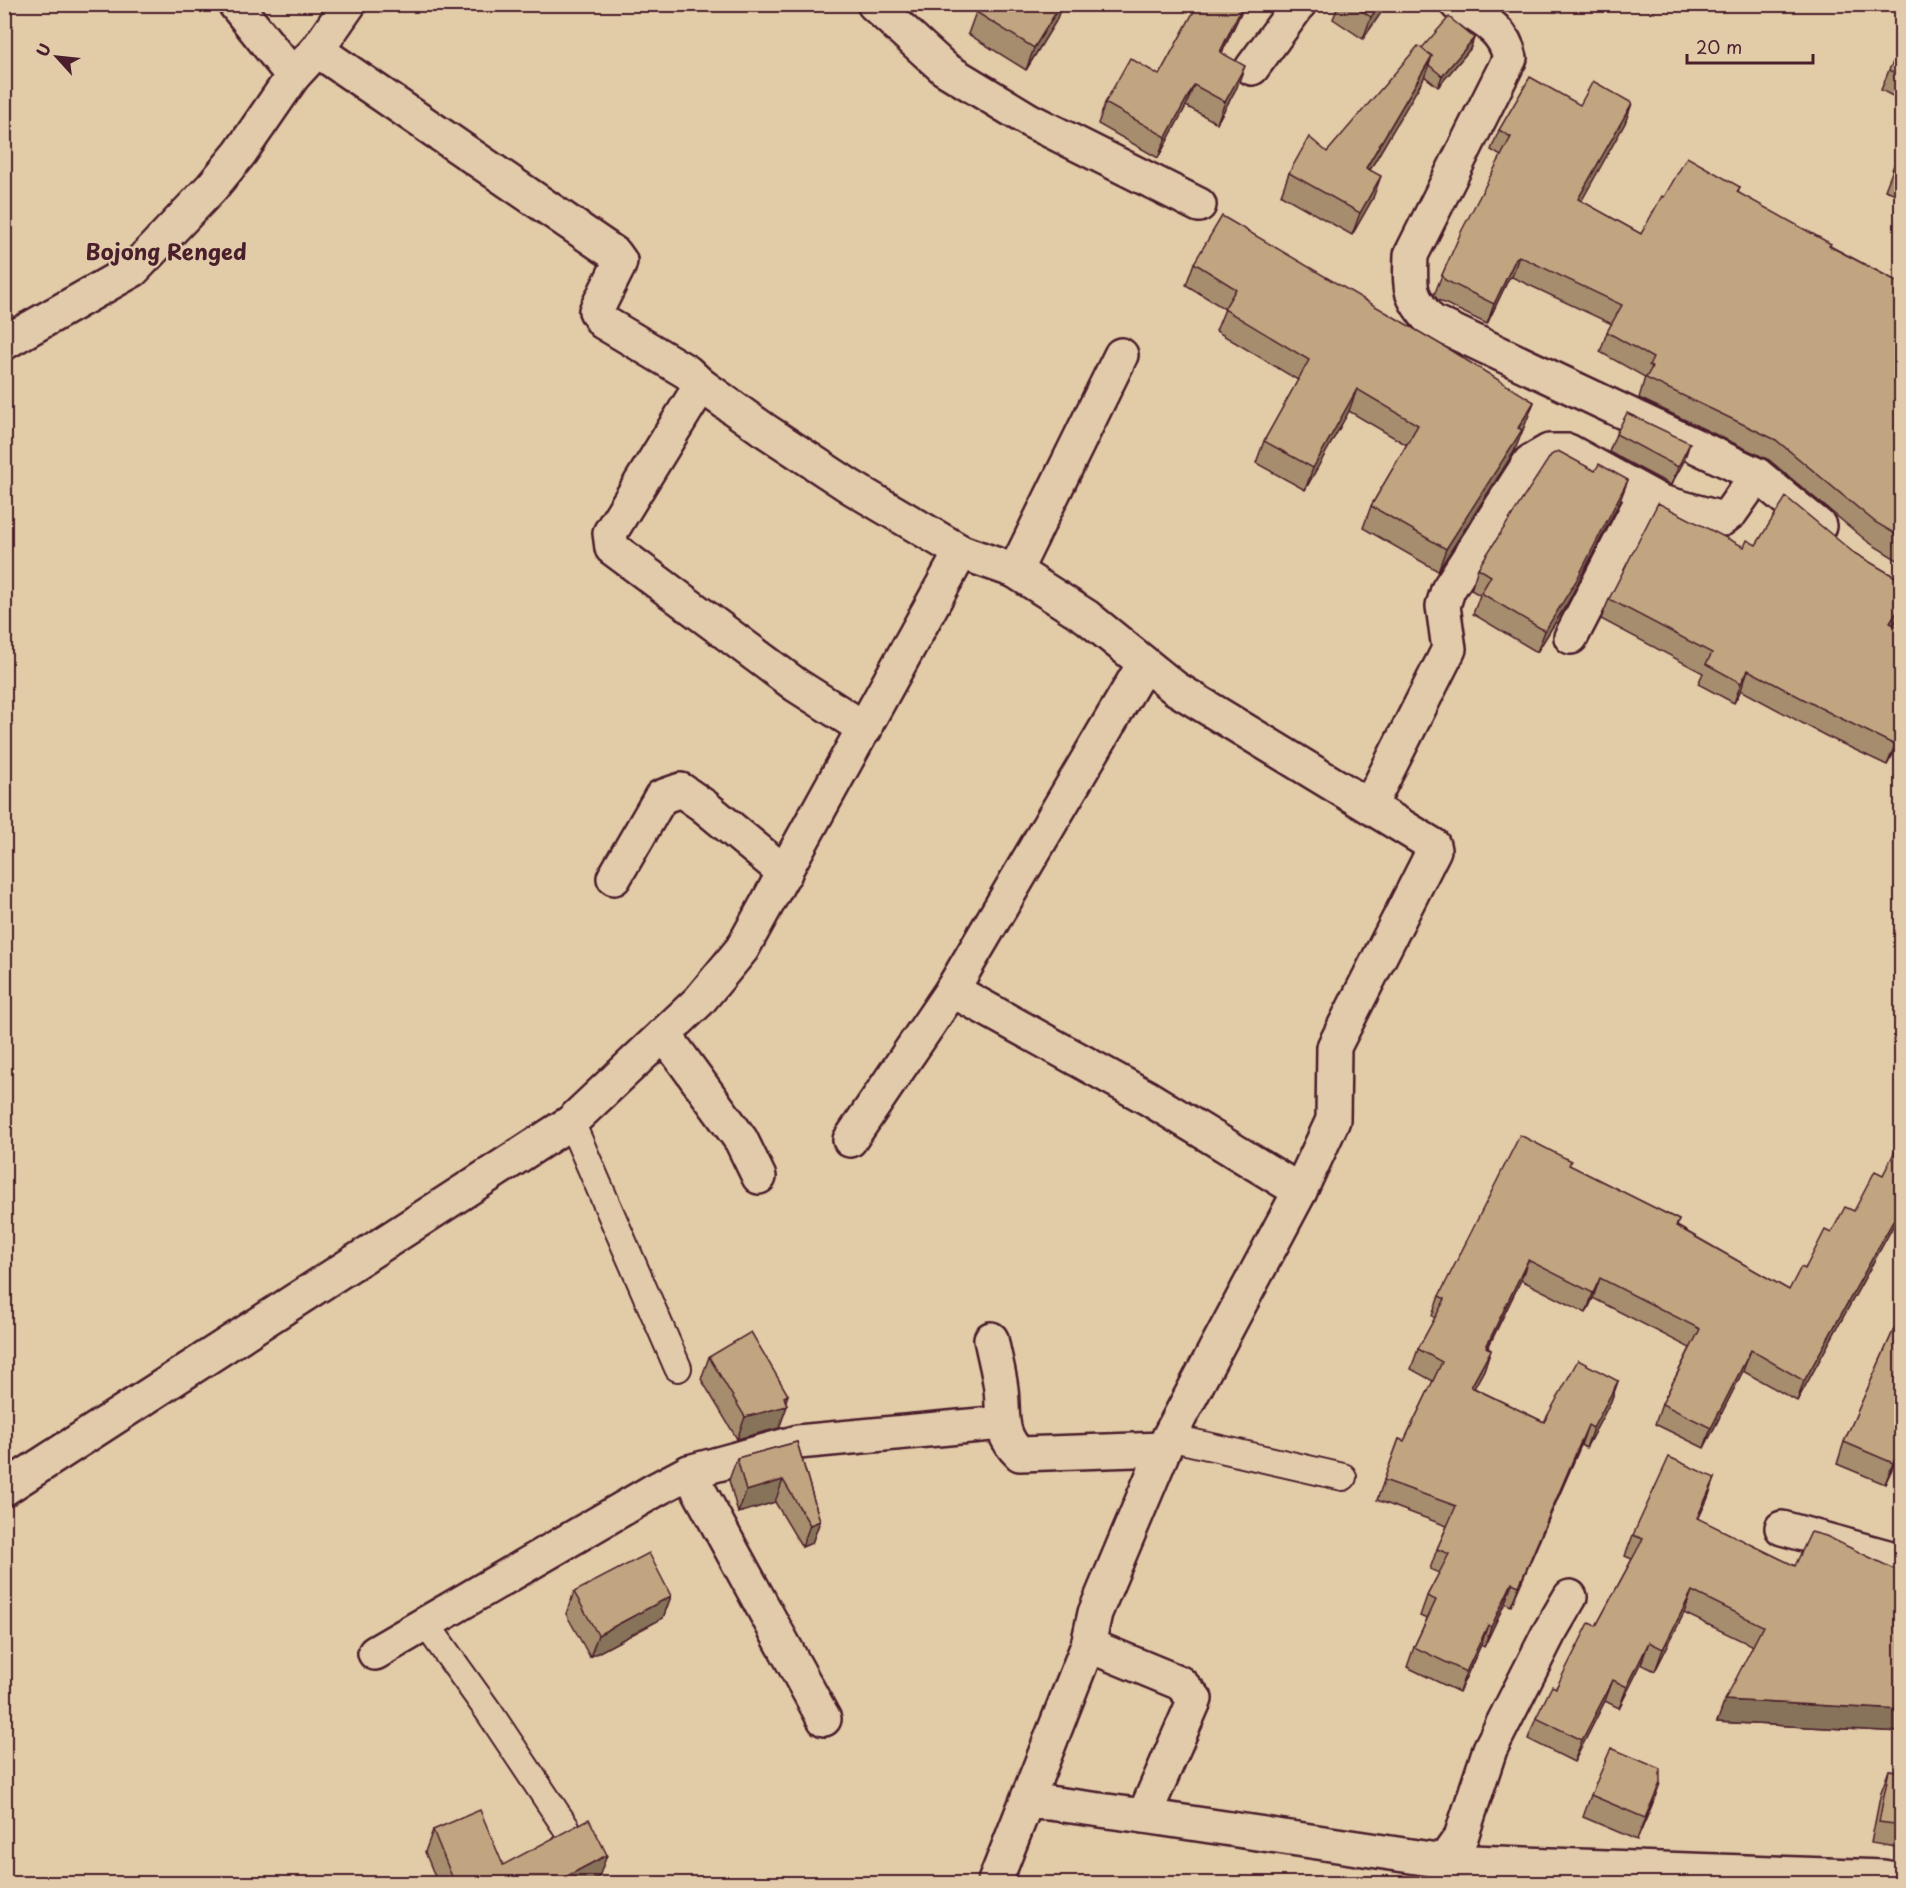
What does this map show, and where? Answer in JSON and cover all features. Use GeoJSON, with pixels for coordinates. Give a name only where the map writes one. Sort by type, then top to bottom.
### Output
{"type":"FeatureCollection","features":[{"type":"Feature","properties":{"kind":"street"},"geometry":{"type":"LineString","coordinates":[[235,4],[293,76]]}},
{"type":"Feature","properties":{"kind":"street"},"geometry":{"type":"LineString","coordinates":[[4,343],[133,270],[212,187],[240,153],[293,76],[317,50],[349,4]]}},
{"type":"Feature","properties":{"kind":"street"},"geometry":{"type":"LineString","coordinates":[[874,4],[945,69],[1029,120],[1199,205]]}},
{"type":"Feature","properties":{"kind":"street"},"geometry":{"type":"LineString","coordinates":[[1252,68],[1299,4]]}},
{"type":"Feature","properties":{"kind":"street"},"geometry":{"type":"LineString","coordinates":[[1457,4],[1501,34],[1508,45],[1510,58],[1411,255],[1410,288],[1415,303],[1431,321],[1757,476],[1839,543]]}},
{"type":"Feature","properties":{"kind":"street"},"geometry":{"type":"LineString","coordinates":[[317,50],[615,254],[620,261],[596,311],[598,317],[612,328],[687,372],[701,385],[763,429],[851,487],[961,552],[1016,571],[1087,617],[1175,688],[1430,842],[1434,850],[1334,1047],[1333,1120],[1300,1191],[1167,1443],[1095,1613],[1088,1645],[994,1884]]}},
{"type":"Feature","properties":{"kind":"street"},"geometry":{"type":"LineString","coordinates":[[1016,571],[1121,355]]}},
{"type":"Feature","properties":{"kind":"street"},"geometry":{"type":"LineString","coordinates":[[701,385],[610,533],[612,548],[796,685],[865,729]]}},
{"type":"Feature","properties":{"kind":"street"},"geometry":{"type":"LineString","coordinates":[[1370,805],[1449,650],[1443,606],[1448,590],[1530,462],[1550,451],[1568,451],[1645,495],[1661,502],[1722,519],[1731,512],[1757,476]]}},
{"type":"Feature","properties":{"kind":"street"},"geometry":{"type":"LineString","coordinates":[[1571,637],[1645,495]]}},
{"type":"Feature","properties":{"kind":"street"},"geometry":{"type":"LineString","coordinates":[[4,1489],[571,1122],[699,1000],[742,949],[961,552]]}},
{"type":"Feature","properties":{"kind":"street"},"geometry":{"type":"LineString","coordinates":[[850,1140],[952,990],[1144,664]]}},
{"type":"Feature","properties":{"kind":"street"},"geometry":{"type":"LineString","coordinates":[[614,878],[661,797],[681,790],[704,806],[784,873]]}},
{"type":"Feature","properties":{"kind":"street"},"geometry":{"type":"LineString","coordinates":[[952,990],[1148,1098],[1300,1191]]}},
{"type":"Feature","properties":{"kind":"street"},"geometry":{"type":"LineString","coordinates":[[663,1034],[741,1140],[759,1177]]}},
{"type":"Feature","properties":{"kind":"street"},"geometry":{"type":"LineString","coordinates":[[991,1339],[1000,1390],[1002,1423],[1011,1446],[1020,1454],[1167,1443]]}},
{"type":"Feature","properties":{"kind":"street"},"geometry":{"type":"LineString","coordinates":[[375,1653],[688,1472],[798,1442],[1002,1423]]}},
{"type":"Feature","properties":{"kind":"street"},"geometry":{"type":"LineString","coordinates":[[688,1472],[824,1719]]}},
{"type":"Feature","properties":{"kind":"street"},"geometry":{"type":"LineString","coordinates":[[1782,1528],[1902,1561]]}},
{"type":"Feature","properties":{"kind":"street"},"geometry":{"type":"LineString","coordinates":[[1444,1861],[1461,1837],[1490,1749],[1570,1597]]}},
{"type":"Feature","properties":{"kind":"street"},"geometry":{"type":"LineString","coordinates":[[1088,1645],[1180,1683],[1195,1699],[1144,1816]]}},
{"type":"Feature","properties":{"kind":"street"},"geometry":{"type":"LineString","coordinates":[[1027,1802],[1144,1816],[1444,1861],[1847,1875],[1902,1880]]}},
{"type":"Feature","properties":{"kind":"lane"},"geometry":{"type":"LineString","coordinates":[[571,1122],[678,1368]]}},
{"type":"Feature","properties":{"kind":"lane"},"geometry":{"type":"LineString","coordinates":[[1167,1443],[1343,1477]]}},
{"type":"Feature","properties":{"kind":"lane"},"geometry":{"type":"LineString","coordinates":[[426,1624],[495,1720],[567,1829]]}},
{"type":"Feature","properties":{"kind":"building"},"geometry":{"type":"Polygon","coordinates":[[[981,4],[1061,4],[1034,48],[976,12],[981,4]]]}},
{"type":"Feature","properties":{"kind":"building"},"geometry":{"type":"Polygon","coordinates":[[[1198,4],[1243,4],[1220,52],[1245,66],[1225,102],[1194,85],[1166,137],[1105,103],[1130,58],[1159,75],[1198,4]]]}},
{"type":"Feature","properties":{"kind":"building"},"geometry":{"type":"Polygon","coordinates":[[[1352,4],[1380,4],[1371,17],[1352,4]]]}},
{"type":"Feature","properties":{"kind":"building"},"geometry":{"type":"Polygon","coordinates":[[[1449,17],[1474,38],[1442,76],[1429,65],[1432,56],[1421,49],[1449,17]]]}},
{"type":"Feature","properties":{"kind":"building"},"geometry":{"type":"Polygon","coordinates":[[[1418,46],[1432,56],[1366,168],[1381,176],[1360,213],[1289,173],[1309,137],[1327,152],[1418,46]]]}},
{"type":"Feature","properties":{"kind":"building"},"geometry":{"type":"Polygon","coordinates":[[[1902,46],[1902,77],[1889,70],[1902,46]]]}},
{"type":"Feature","properties":{"kind":"building"},"geometry":{"type":"Polygon","coordinates":[[[1530,77],[1580,105],[1593,81],[1632,103],[1578,199],[1641,234],[1687,157],[1740,187],[1737,192],[1831,244],[1829,246],[1902,284],[1902,538],[1875,522],[1776,440],[1646,378],[1652,367],[1649,365],[1653,358],[1607,332],[1622,305],[1519,256],[1494,304],[1445,280],[1442,275],[1462,230],[1511,137],[1499,130],[1530,77]]]}},
{"type":"Feature","properties":{"kind":"building"},"geometry":{"type":"Polygon","coordinates":[[[1902,146],[1902,173],[1892,170],[1902,146]]]}},
{"type":"Feature","properties":{"kind":"building"},"geometry":{"type":"Polygon","coordinates":[[[1222,216],[1534,402],[1518,428],[1522,430],[1446,549],[1371,506],[1418,425],[1357,389],[1313,468],[1264,441],[1309,360],[1224,309],[1236,289],[1194,263],[1222,216]]]}},
{"type":"Feature","properties":{"kind":"building"},"geometry":{"type":"Polygon","coordinates":[[[1627,413],[1690,443],[1678,467],[1616,434],[1627,413]]]}},
{"type":"Feature","properties":{"kind":"building"},"geometry":{"type":"Polygon","coordinates":[[[1558,451],[1595,471],[1599,464],[1628,480],[1576,581],[1545,631],[1481,593],[1491,576],[1478,568],[1551,455],[1558,451]]]}},
{"type":"Feature","properties":{"kind":"building"},"geometry":{"type":"Polygon","coordinates":[[[1786,497],[1854,553],[1902,581],[1902,604],[1890,623],[1902,629],[1902,732],[1895,745],[1748,670],[1741,683],[1706,664],[1712,653],[1609,599],[1658,503],[1744,547],[1747,540],[1756,545],[1786,497]]]}},
{"type":"Feature","properties":{"kind":"building"},"geometry":{"type":"Polygon","coordinates":[[[1520,1135],[1571,1161],[1569,1165],[1679,1220],[1676,1226],[1789,1290],[1801,1267],[1805,1269],[1825,1230],[1831,1233],[1845,1207],[1854,1211],[1875,1171],[1883,1175],[1900,1141],[1902,1142],[1902,1205],[1804,1381],[1751,1350],[1711,1428],[1662,1404],[1700,1329],[1600,1278],[1593,1293],[1528,1260],[1486,1347],[1491,1350],[1471,1387],[1544,1422],[1578,1360],[1618,1381],[1593,1428],[1588,1425],[1519,1586],[1512,1583],[1491,1627],[1488,1625],[1466,1672],[1414,1647],[1436,1600],[1427,1596],[1449,1554],[1437,1549],[1456,1506],[1384,1480],[1399,1439],[1404,1441],[1442,1362],[1418,1349],[1445,1299],[1439,1296],[1520,1135]]]}},
{"type":"Feature","properties":{"kind":"building"},"geometry":{"type":"Polygon","coordinates":[[[1902,1311],[1902,1443],[1893,1463],[1844,1442],[1902,1311]]]}},
{"type":"Feature","properties":{"kind":"building"},"geometry":{"type":"Polygon","coordinates":[[[751,1332],[788,1395],[784,1397],[787,1406],[745,1417],[709,1357],[751,1332]]]}},
{"type":"Feature","properties":{"kind":"building"},"geometry":{"type":"Polygon","coordinates":[[[797,1442],[820,1521],[810,1525],[783,1480],[746,1491],[737,1458],[797,1442]]]}},
{"type":"Feature","properties":{"kind":"building"},"geometry":{"type":"Polygon","coordinates":[[[1669,1457],[1715,1478],[1697,1518],[1795,1566],[1811,1532],[1826,1536],[1902,1573],[1902,1710],[1725,1700],[1763,1626],[1692,1591],[1663,1649],[1649,1642],[1627,1687],[1613,1680],[1582,1740],[1536,1718],[1552,1686],[1556,1688],[1589,1623],[1596,1626],[1643,1539],[1633,1535],[1669,1457]]]}},
{"type":"Feature","properties":{"kind":"building"},"geometry":{"type":"Polygon","coordinates":[[[649,1553],[671,1596],[598,1635],[574,1592],[649,1553]]]}},
{"type":"Feature","properties":{"kind":"building"},"geometry":{"type":"Polygon","coordinates":[[[1611,1748],[1660,1769],[1660,1783],[1645,1818],[1591,1795],[1611,1748]]]}},
{"type":"Feature","properties":{"kind":"building"},"geometry":{"type":"Polygon","coordinates":[[[1889,1770],[1902,1772],[1902,1825],[1879,1822],[1889,1770]]]}},
{"type":"Feature","properties":{"kind":"building"},"geometry":{"type":"Polygon","coordinates":[[[480,1810],[503,1865],[589,1819],[607,1855],[552,1884],[455,1884],[433,1830],[480,1810]]]}},
{"type":"Feature","properties":{"kind":"district","name":"Bojong Renged"},"geometry":{"type":"Point","coordinates":[166,250]}}]}
